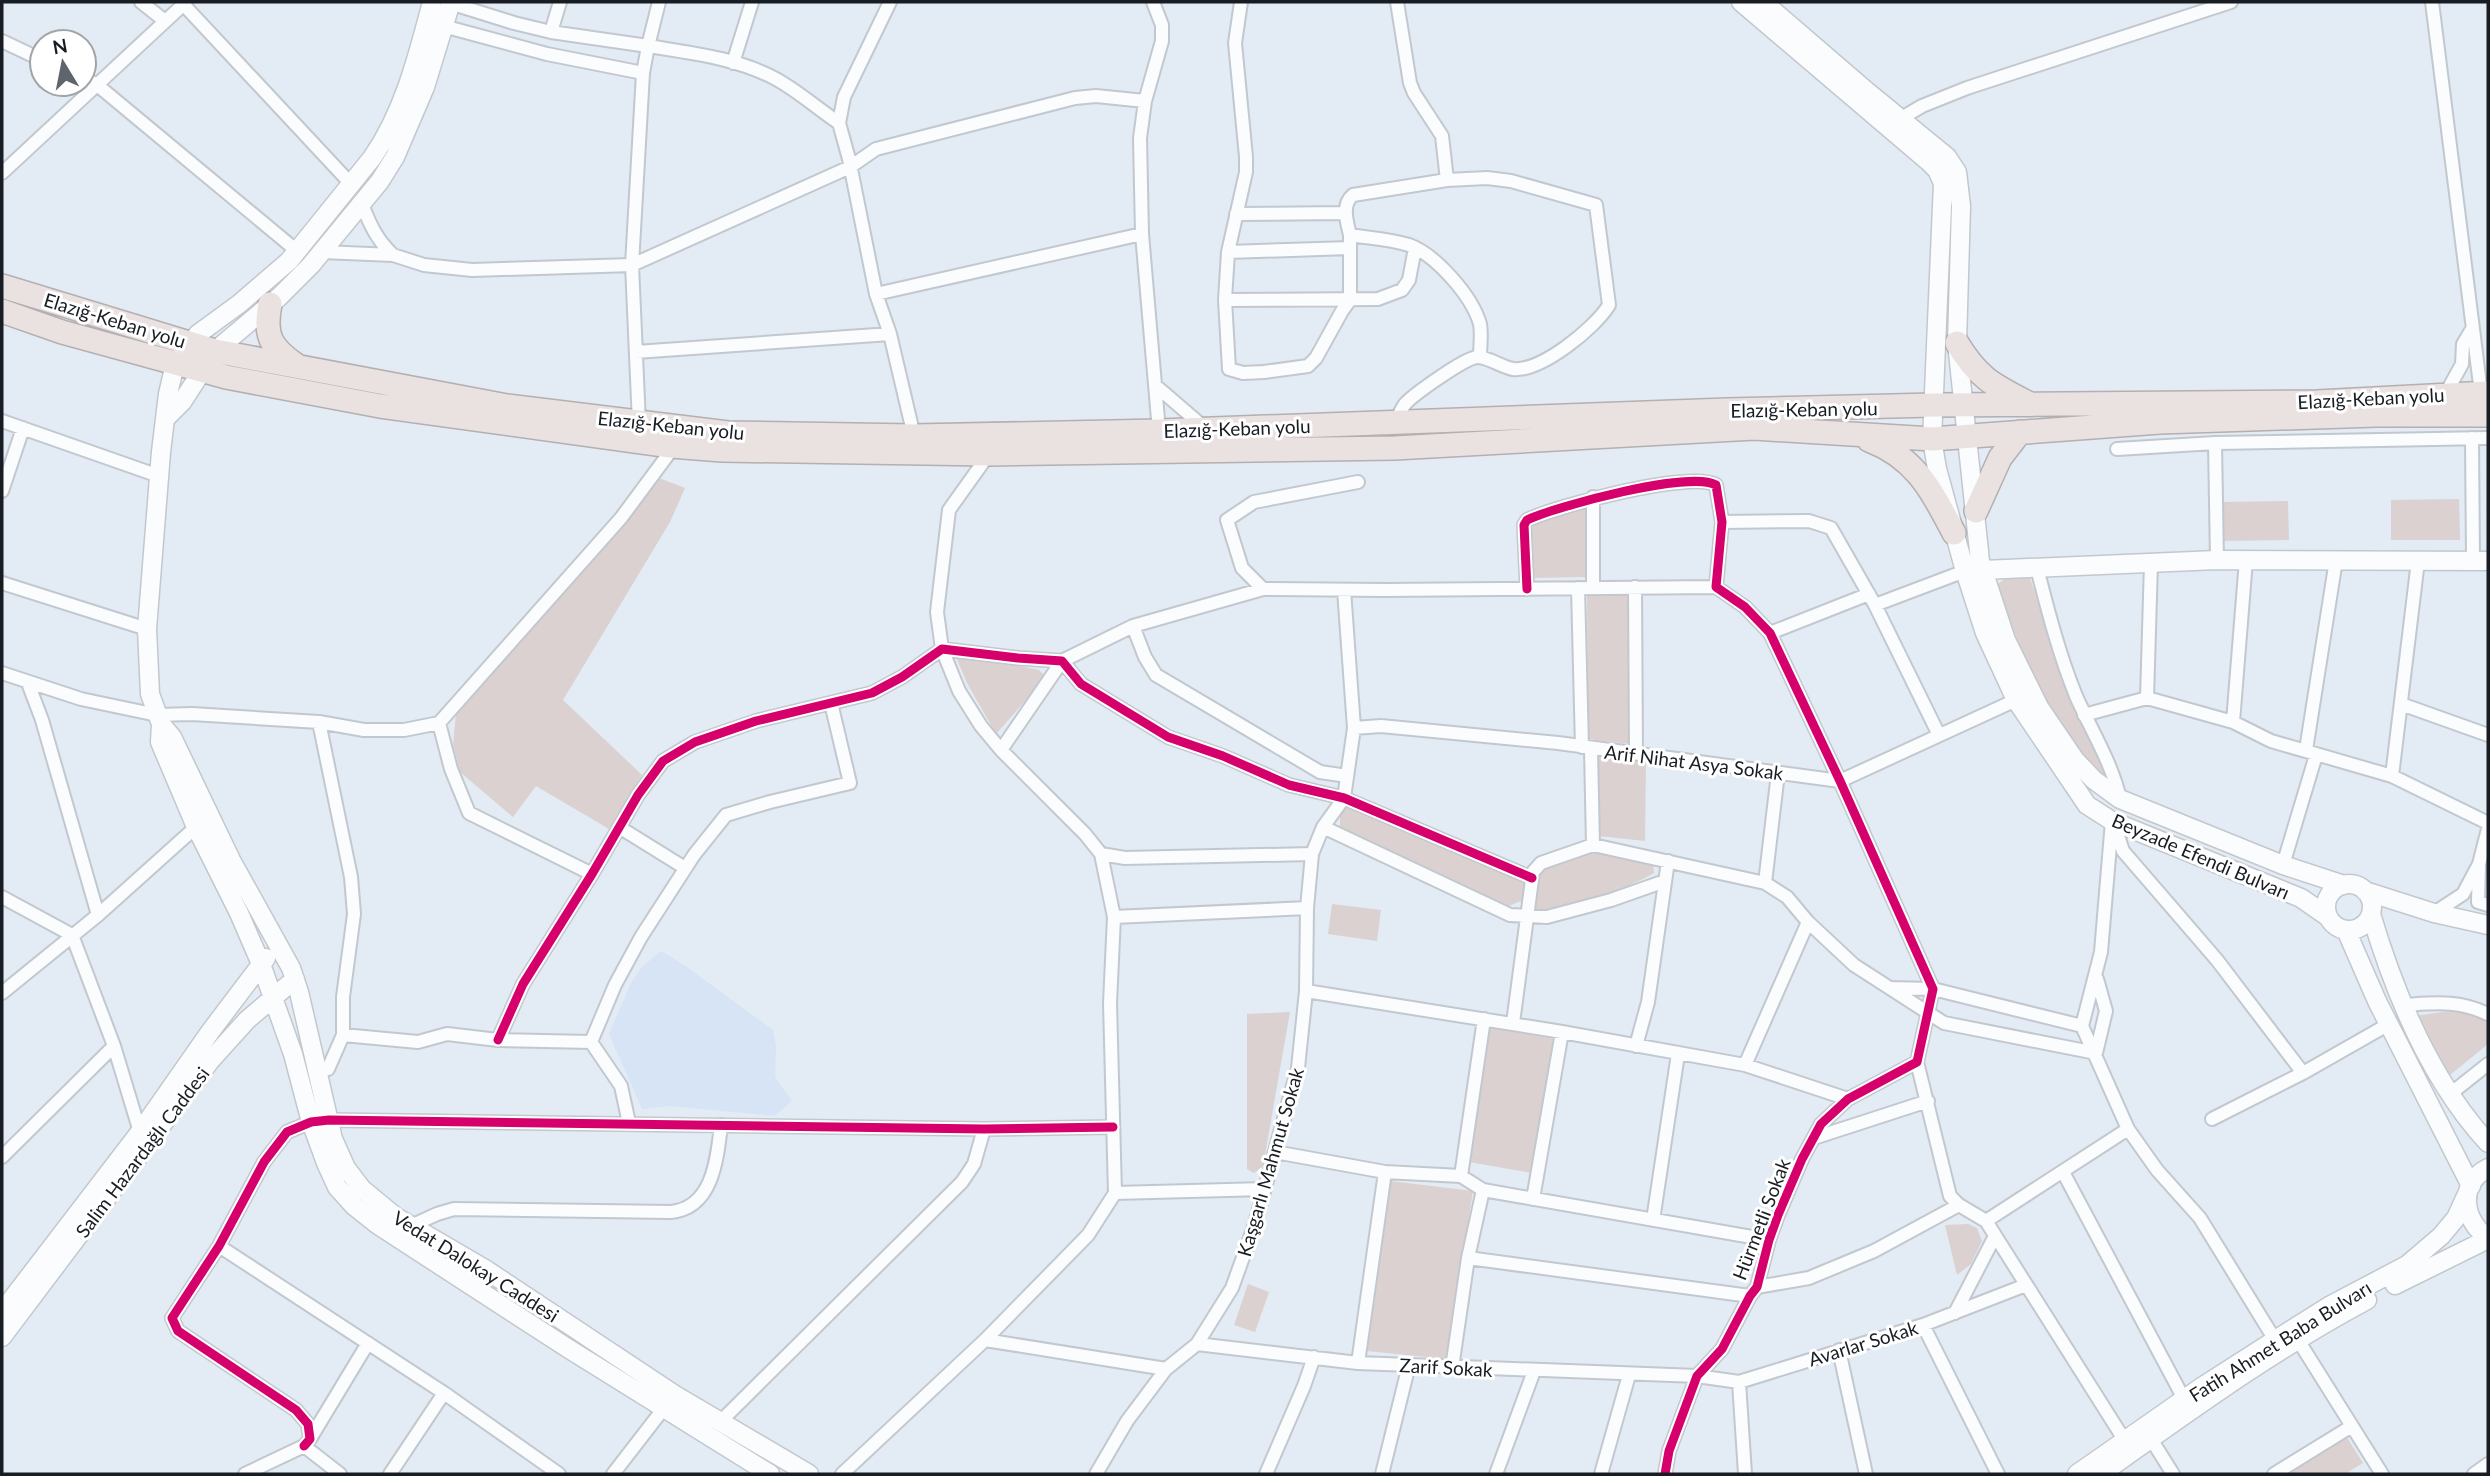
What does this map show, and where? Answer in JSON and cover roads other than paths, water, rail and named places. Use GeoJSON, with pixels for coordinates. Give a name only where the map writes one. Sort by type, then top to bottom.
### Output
{"type":"FeatureCollection","features":[{"type":"Feature","properties":{"kind":"highway","name":"Elazığ-Keban yolu"},"geometry":{"type":"LineString","coordinates":[[2,286],[215,351],[507,407],[727,433],[914,436],[1933,405],[2317,402],[2484,393]]}},
{"type":"Feature","properties":{"kind":"highway"},"geometry":{"type":"LineString","coordinates":[[270,304],[267,324],[271,342],[284,357],[298,367]]}},
{"type":"Feature","properties":{"kind":"highway","name":"Elazığ-Keban yolu"},"geometry":{"type":"LineString","coordinates":[[2,311],[62,332],[201,371],[380,406],[671,446],[722,450],[989,454],[1395,447],[1754,428],[1932,439],[2160,422],[2376,415],[2488,415]]}},
{"type":"Feature","properties":{"kind":"highway"},"geometry":{"type":"LineString","coordinates":[[1957,343],[1974,369],[1990,383],[2031,404]]}},
{"type":"Feature","properties":{"kind":"highway"},"geometry":{"type":"LineString","coordinates":[[1976,511],[2000,457],[2020,432]]}},
{"type":"Feature","properties":{"kind":"highway"},"geometry":{"type":"LineString","coordinates":[[1853,434],[1892,451],[1919,472],[1954,533]]}},
{"type":"Feature","properties":{"kind":"main road"},"geometry":{"type":"LineString","coordinates":[[167,416],[182,402],[215,351],[270,304],[322,252],[362,204],[395,158],[425,87],[443,26],[444,2]]}},
{"type":"Feature","properties":{"kind":"main road"},"geometry":{"type":"LineString","coordinates":[[444,2],[419,51],[393,124],[352,185],[275,274],[198,334],[175,364],[168,394],[159,476],[147,629],[148,682],[159,719],[160,742],[196,827],[261,964],[293,1054],[311,1122],[337,1187],[365,1215],[546,1334],[770,1474]]}},
{"type":"Feature","properties":{"kind":"main road","name":"Beyzade Efendi Bulvarı"},"geometry":{"type":"LineString","coordinates":[[1741,2],[1929,162],[1941,178],[1942,217],[1932,439],[1937,469],[1954,533],[2039,707],[2075,760],[2094,780],[2120,799],[2283,865],[2344,885]]}},
{"type":"Feature","properties":{"kind":"main road","name":"Beyzade Efendi Bulvarı"},"geometry":{"type":"LineString","coordinates":[[1763,2],[1947,157],[1957,172],[1961,190],[1957,343],[1976,511],[1974,571],[1986,633],[2016,700],[2087,805],[2112,821],[2301,898],[2328,915]]}},
{"type":"Feature","properties":{"kind":"main road"},"geometry":{"type":"LineString","coordinates":[[1974,571],[2217,560],[2481,561]]}},
{"type":"Feature","properties":{"kind":"main road","name":"Vedat Dalokay Caddesi"},"geometry":{"type":"LineString","coordinates":[[159,719],[172,737],[231,860],[295,979],[333,1139],[346,1168],[362,1189],[411,1226],[485,1269],[674,1395],[809,1474]]}},
{"type":"Feature","properties":{"kind":"main road"},"geometry":{"type":"LineString","coordinates":[[2412,906],[2372,911],[2361,927],[2346,930],[2335,925],[2328,915],[2327,900],[2337,888],[2355,885],[2365,891],[2434,913],[2488,925]]}},
{"type":"Feature","properties":{"kind":"main road"},"geometry":{"type":"LineString","coordinates":[[2365,891],[2372,902],[2380,944],[2404,1005],[2449,1095],[2488,1143]]}},
{"type":"Feature","properties":{"kind":"main road"},"geometry":{"type":"LineString","coordinates":[[2346,930],[2469,1190],[2466,1207],[2470,1220],[2488,1239]]}},
{"type":"Feature","properties":{"kind":"main road","name":"Salim Hazardağlı Caddesi"},"geometry":{"type":"LineString","coordinates":[[2,1312],[140,1132],[266,957],[281,949]]}},
{"type":"Feature","properties":{"kind":"main road","name":"Salim Hazardağlı Caddesi"},"geometry":{"type":"LineString","coordinates":[[2,1337],[210,1061],[272,997],[295,979]]}},
{"type":"Feature","properties":{"kind":"main road","name":"Fatih Ahmet Baba Bulvarı"},"geometry":{"type":"LineString","coordinates":[[2077,1474],[2184,1399],[2275,1340],[2331,1305],[2407,1265],[2441,1236],[2456,1218],[2469,1190],[2482,1171],[2488,1168]]}},
{"type":"Feature","properties":{"kind":"main road","name":"Fatih Ahmet Baba Bulvarı"},"geometry":{"type":"LineString","coordinates":[[2101,1474],[2204,1401],[2321,1324],[2488,1239]]}},
{"type":"Feature","properties":{"kind":"street"},"geometry":{"type":"LineString","coordinates":[[141,2],[165,21]]}},
{"type":"Feature","properties":{"kind":"street"},"geometry":{"type":"LineString","coordinates":[[444,2],[551,32],[648,46],[733,63],[778,80],[839,123]]}},
{"type":"Feature","properties":{"kind":"street"},"geometry":{"type":"LineString","coordinates":[[551,32],[560,2]]}},
{"type":"Feature","properties":{"kind":"street"},"geometry":{"type":"LineString","coordinates":[[639,423],[632,265],[643,73],[659,2]]}},
{"type":"Feature","properties":{"kind":"street"},"geometry":{"type":"LineString","coordinates":[[733,63],[752,2]]}},
{"type":"Feature","properties":{"kind":"street"},"geometry":{"type":"LineString","coordinates":[[890,2],[844,97],[839,123],[876,294],[890,334],[914,436]]}},
{"type":"Feature","properties":{"kind":"street"},"geometry":{"type":"LineString","coordinates":[[1153,2],[1162,25],[1162,41],[1145,101],[1140,138],[1142,234],[1159,430]]}},
{"type":"Feature","properties":{"kind":"street"},"geometry":{"type":"LineString","coordinates":[[1241,2],[1235,43],[1246,157],[1228,252],[1225,300],[1228,369],[1243,373],[1308,366],[1316,358],[1350,300],[1350,242],[1346,213],[1348,199],[1353,195],[1447,180],[1487,178],[1511,181],[1596,205],[1609,305],[1603,316],[1548,358],[1531,365],[1516,369],[1480,357],[1466,361],[1406,403],[1394,423],[1395,447]]}},
{"type":"Feature","properties":{"kind":"street"},"geometry":{"type":"LineString","coordinates":[[1397,2],[1409,83],[1442,136],[1447,180]]}},
{"type":"Feature","properties":{"kind":"street"},"geometry":{"type":"LineString","coordinates":[[1900,119],[1945,96],[2231,2]]}},
{"type":"Feature","properties":{"kind":"street"},"geometry":{"type":"LineString","coordinates":[[2431,2],[2472,328],[2484,393]]}},
{"type":"Feature","properties":{"kind":"street"},"geometry":{"type":"LineString","coordinates":[[98,75],[184,3],[352,185]]}},
{"type":"Feature","properties":{"kind":"street"},"geometry":{"type":"LineString","coordinates":[[443,26],[547,54],[643,73]]}},
{"type":"Feature","properties":{"kind":"street"},"geometry":{"type":"LineString","coordinates":[[2,41],[28,53]]}},
{"type":"Feature","properties":{"kind":"street"},"geometry":{"type":"LineString","coordinates":[[98,88],[297,251]]}},
{"type":"Feature","properties":{"kind":"street"},"geometry":{"type":"LineString","coordinates":[[322,252],[393,256],[424,265],[472,270],[632,265],[850,167],[876,149],[1049,104],[1096,96],[1145,101]]}},
{"type":"Feature","properties":{"kind":"street"},"geometry":{"type":"LineString","coordinates":[[2,173],[74,98]]}},
{"type":"Feature","properties":{"kind":"street"},"geometry":{"type":"LineString","coordinates":[[362,204],[380,243],[393,256]]}},
{"type":"Feature","properties":{"kind":"street"},"geometry":{"type":"LineString","coordinates":[[1236,214],[1346,213]]}},
{"type":"Feature","properties":{"kind":"street"},"geometry":{"type":"LineString","coordinates":[[876,294],[1142,234]]}},
{"type":"Feature","properties":{"kind":"street"},"geometry":{"type":"LineString","coordinates":[[1228,252],[1391,240],[1415,248],[1438,263],[1471,304],[1480,328],[1480,357]]}},
{"type":"Feature","properties":{"kind":"street"},"geometry":{"type":"LineString","coordinates":[[1225,300],[1378,299],[1402,289],[1409,280],[1415,248]]}},
{"type":"Feature","properties":{"kind":"street"},"geometry":{"type":"LineString","coordinates":[[2445,395],[2462,364],[2463,344],[2472,328]]}},
{"type":"Feature","properties":{"kind":"street"},"geometry":{"type":"LineString","coordinates":[[636,352],[890,334]]}},
{"type":"Feature","properties":{"kind":"street"},"geometry":{"type":"LineString","coordinates":[[1156,386],[1206,429]]}},
{"type":"Feature","properties":{"kind":"street"},"geometry":{"type":"LineString","coordinates":[[2,421],[159,476]]}},
{"type":"Feature","properties":{"kind":"street"},"geometry":{"type":"LineString","coordinates":[[2,491],[23,428]]}},
{"type":"Feature","properties":{"kind":"street"},"geometry":{"type":"LineString","coordinates":[[2472,438],[2481,561]]}},
{"type":"Feature","properties":{"kind":"street"},"geometry":{"type":"LineString","coordinates":[[2117,449],[2215,443],[2488,438]]}},
{"type":"Feature","properties":{"kind":"street"},"geometry":{"type":"LineString","coordinates":[[2215,443],[2217,560]]}},
{"type":"Feature","properties":{"kind":"street"},"geometry":{"type":"LineString","coordinates":[[2,673],[81,699],[159,719],[192,714],[319,722],[364,730],[404,730],[439,723],[621,518],[670,452],[671,446]]}},
{"type":"Feature","properties":{"kind":"street"},"geometry":{"type":"LineString","coordinates":[[842,1474],[875,1446],[985,1340],[1088,1235],[1115,1193],[1111,1003],[1114,917],[1101,854],[981,726],[959,691],[942,649],[937,612],[949,510],[989,454]]}},
{"type":"Feature","properties":{"kind":"street"},"geometry":{"type":"LineString","coordinates":[[1263,589],[1242,568],[1227,520],[1254,502],[1358,482]]}},
{"type":"Feature","properties":{"kind":"street"},"geometry":{"type":"LineString","coordinates":[[1527,589],[1524,524],[1527,520],[1592,497],[1686,482],[1712,483],[1718,490],[1721,522],[1716,587]]}},
{"type":"Feature","properties":{"kind":"street"},"geometry":{"type":"LineString","coordinates":[[1592,497],[1593,588]]}},
{"type":"Feature","properties":{"kind":"street"},"geometry":{"type":"LineString","coordinates":[[1721,522],[1809,521],[1831,528],[1872,600],[1939,735]]}},
{"type":"Feature","properties":{"kind":"street"},"geometry":{"type":"LineString","coordinates":[[2283,865],[2311,752],[2336,560]]}},
{"type":"Feature","properties":{"kind":"street"},"geometry":{"type":"LineString","coordinates":[[2233,722],[2246,561]]}},
{"type":"Feature","properties":{"kind":"street"},"geometry":{"type":"LineString","coordinates":[[2392,776],[2418,561]]}},
{"type":"Feature","properties":{"kind":"street"},"geometry":{"type":"LineString","coordinates":[[2147,698],[2151,563]]}},
{"type":"Feature","properties":{"kind":"street"},"geometry":{"type":"LineString","coordinates":[[2037,568],[2061,659],[2116,782],[2120,799]]}},
{"type":"Feature","properties":{"kind":"street"},"geometry":{"type":"LineString","coordinates":[[1770,634],[1872,600],[1974,571]]}},
{"type":"Feature","properties":{"kind":"street"},"geometry":{"type":"LineString","coordinates":[[2,583],[147,629]]}},
{"type":"Feature","properties":{"kind":"street"},"geometry":{"type":"LineString","coordinates":[[1635,587],[1636,754]]}},
{"type":"Feature","properties":{"kind":"street"},"geometry":{"type":"LineString","coordinates":[[498,1040],[523,984],[638,795],[663,761],[695,742],[756,721],[872,693],[902,677],[942,649],[1062,660],[1133,626],[1263,589],[1716,587],[1745,607],[1770,634],[1840,781],[1933,989],[1917,1062],[1950,1196],[1959,1205],[1986,1221],[2125,1441]]}},
{"type":"Feature","properties":{"kind":"street"},"geometry":{"type":"LineString","coordinates":[[1578,588],[1593,845]]}},
{"type":"Feature","properties":{"kind":"street","name":"Kaşgarlı Mahmut Sokak"},"geometry":{"type":"LineString","coordinates":[[1096,1474],[1127,1421],[1166,1369],[1197,1344],[1232,1288],[1265,1189],[1298,1068],[1306,991],[1307,908],[1312,854],[1323,827],[1344,798],[1354,728],[1344,590]]}},
{"type":"Feature","properties":{"kind":"street"},"geometry":{"type":"LineString","coordinates":[[1133,626],[1156,676],[1320,772],[1347,776]]}},
{"type":"Feature","properties":{"kind":"street"},"geometry":{"type":"LineString","coordinates":[[1001,750],[1062,660]]}},
{"type":"Feature","properties":{"kind":"street"},"geometry":{"type":"LineString","coordinates":[[1062,660],[1081,684],[1168,737],[1223,756],[1289,785],[1344,798],[1532,878]]}},
{"type":"Feature","properties":{"kind":"street"},"geometry":{"type":"LineString","coordinates":[[28,683],[42,720],[98,915]]}},
{"type":"Feature","properties":{"kind":"street"},"geometry":{"type":"LineString","coordinates":[[2084,715],[2147,698],[2233,722],[2271,741],[2392,776],[2488,822]]}},
{"type":"Feature","properties":{"kind":"street"},"geometry":{"type":"LineString","coordinates":[[1840,781],[2016,700]]}},
{"type":"Feature","properties":{"kind":"street"},"geometry":{"type":"LineString","coordinates":[[591,1042],[615,985],[641,937],[685,869],[726,815],[850,783],[831,703]]}},
{"type":"Feature","properties":{"kind":"street"},"geometry":{"type":"LineString","coordinates":[[2401,704],[2488,735]]}},
{"type":"Feature","properties":{"kind":"street"},"geometry":{"type":"LineString","coordinates":[[318,1072],[328,1069],[343,1034],[343,997],[354,914],[351,877],[319,722]]}},
{"type":"Feature","properties":{"kind":"street"},"geometry":{"type":"LineString","coordinates":[[439,723],[451,769],[469,813],[592,874]]}},
{"type":"Feature","properties":{"kind":"street","name":"Arif Nihat Asya Sokak"},"geometry":{"type":"LineString","coordinates":[[1354,728],[1381,726],[1587,748],[1840,781]]}},
{"type":"Feature","properties":{"kind":"street"},"geometry":{"type":"LineString","coordinates":[[1765,883],[1778,773]]}},
{"type":"Feature","properties":{"kind":"street"},"geometry":{"type":"LineString","coordinates":[[2112,821],[2116,853],[2101,952],[2082,1026],[2128,1129],[2157,1170],[2200,1218],[2275,1340]]}},
{"type":"Feature","properties":{"kind":"street"},"geometry":{"type":"LineString","coordinates":[[2,993],[98,915],[196,827]]}},
{"type":"Feature","properties":{"kind":"street"},"geometry":{"type":"LineString","coordinates":[[619,827],[685,869]]}},
{"type":"Feature","properties":{"kind":"street"},"geometry":{"type":"LineString","coordinates":[[1323,827],[1510,915],[1547,917],[1611,900],[1665,881]]}},
{"type":"Feature","properties":{"kind":"street"},"geometry":{"type":"LineString","coordinates":[[2434,913],[2463,894],[2479,863],[2488,829]]}},
{"type":"Feature","properties":{"kind":"street"},"geometry":{"type":"LineString","coordinates":[[1513,1023],[1533,872],[1541,863],[1593,845],[1765,883],[1787,897],[1808,922],[1854,965],[1944,1023],[2096,1053]]}},
{"type":"Feature","properties":{"kind":"street"},"geometry":{"type":"LineString","coordinates":[[2116,853],[2217,960],[2303,1073]]}},
{"type":"Feature","properties":{"kind":"street"},"geometry":{"type":"LineString","coordinates":[[1101,854],[1125,858],[1312,854]]}},
{"type":"Feature","properties":{"kind":"street"},"geometry":{"type":"LineString","coordinates":[[1636,1046],[1648,1002],[1668,861]]}},
{"type":"Feature","properties":{"kind":"street"},"geometry":{"type":"LineString","coordinates":[[2479,863],[2478,902],[2488,905]]}},
{"type":"Feature","properties":{"kind":"street"},"geometry":{"type":"LineString","coordinates":[[2,897],[72,935],[114,1046],[140,1132]]}},
{"type":"Feature","properties":{"kind":"street"},"geometry":{"type":"LineString","coordinates":[[1114,917],[1307,908]]}},
{"type":"Feature","properties":{"kind":"street"},"geometry":{"type":"LineString","coordinates":[[1745,1065],[1808,922]]}},
{"type":"Feature","properties":{"kind":"street"},"geometry":{"type":"LineString","coordinates":[[2096,976],[2106,1011],[2096,1053]]}},
{"type":"Feature","properties":{"kind":"street"},"geometry":{"type":"LineString","coordinates":[[1890,988],[1933,989],[2082,1026]]}},
{"type":"Feature","properties":{"kind":"street"},"geometry":{"type":"LineString","coordinates":[[1306,991],[1513,1023],[1745,1065],[1849,1099]]}},
{"type":"Feature","properties":{"kind":"street"},"geometry":{"type":"LineString","coordinates":[[2404,1005],[2468,1005],[2488,1014]]}},
{"type":"Feature","properties":{"kind":"street"},"geometry":{"type":"LineString","coordinates":[[1461,1176],[1484,1019]]}},
{"type":"Feature","properties":{"kind":"street"},"geometry":{"type":"LineString","coordinates":[[2212,1119],[2303,1073],[2389,1024]]}},
{"type":"Feature","properties":{"kind":"street"},"geometry":{"type":"LineString","coordinates":[[1532,1199],[1562,1032]]}},
{"type":"Feature","properties":{"kind":"street"},"geometry":{"type":"LineString","coordinates":[[343,1034],[418,1042],[447,1034],[498,1040],[591,1042]]}},
{"type":"Feature","properties":{"kind":"street"},"geometry":{"type":"LineString","coordinates":[[591,1042],[621,1087],[629,1123]]}},
{"type":"Feature","properties":{"kind":"street"},"geometry":{"type":"LineString","coordinates":[[2,1157],[114,1046]]}},
{"type":"Feature","properties":{"kind":"street"},"geometry":{"type":"LineString","coordinates":[[1653,1220],[1678,1054]]}},
{"type":"Feature","properties":{"kind":"street","name":"Hürmetli Sokak"},"geometry":{"type":"LineString","coordinates":[[1665,1474],[1669,1451],[1697,1376],[1722,1349],[1753,1291],[1769,1240],[1802,1159],[1821,1124],[1849,1099],[1917,1062]]}},
{"type":"Feature","properties":{"kind":"street"},"geometry":{"type":"LineString","coordinates":[[2449,1095],[2488,1064]]}},
{"type":"Feature","properties":{"kind":"street"},"geometry":{"type":"LineString","coordinates":[[1814,1138],[1928,1101]]}},
{"type":"Feature","properties":{"kind":"street"},"geometry":{"type":"LineString","coordinates":[[340,1474],[307,1443],[308,1424],[296,1410],[178,1331],[172,1318],[219,1246],[264,1162],[286,1132],[311,1122],[329,1120],[984,1129],[1113,1127]]}},
{"type":"Feature","properties":{"kind":"street"},"geometry":{"type":"LineString","coordinates":[[411,1226],[454,1209],[671,1212],[687,1209],[699,1201],[705,1191],[717,1156],[721,1125]]}},
{"type":"Feature","properties":{"kind":"street"},"geometry":{"type":"LineString","coordinates":[[720,1422],[962,1182],[974,1164],[982,1144],[984,1129]]}},
{"type":"Feature","properties":{"kind":"street"},"geometry":{"type":"LineString","coordinates":[[1986,1221],[2128,1129]]}},
{"type":"Feature","properties":{"kind":"street"},"geometry":{"type":"LineString","coordinates":[[1275,1152],[1385,1172],[1461,1176],[1483,1190],[1769,1240]]}},
{"type":"Feature","properties":{"kind":"street"},"geometry":{"type":"LineString","coordinates":[[1358,1363],[1385,1172]]}},
{"type":"Feature","properties":{"kind":"street"},"geometry":{"type":"LineString","coordinates":[[2063,1172],[2184,1399]]}},
{"type":"Feature","properties":{"kind":"street"},"geometry":{"type":"LineString","coordinates":[[1115,1193],[1265,1189]]}},
{"type":"Feature","properties":{"kind":"street"},"geometry":{"type":"LineString","coordinates":[[1452,1368],[1468,1258],[1483,1190]]}},
{"type":"Feature","properties":{"kind":"street"},"geometry":{"type":"LineString","coordinates":[[1468,1258],[1753,1291],[1809,1278],[1874,1251],[1959,1205]]}},
{"type":"Feature","properties":{"kind":"street"},"geometry":{"type":"LineString","coordinates":[[1955,1313],[1995,1236]]}},
{"type":"Feature","properties":{"kind":"street"},"geometry":{"type":"LineString","coordinates":[[219,1246],[444,1393],[559,1474]]}},
{"type":"Feature","properties":{"kind":"street","name":"Avarlar Sokak"},"geometry":{"type":"LineString","coordinates":[[1697,1376],[1739,1382],[1923,1325],[2026,1286]]}},
{"type":"Feature","properties":{"kind":"street"},"geometry":{"type":"LineString","coordinates":[[1923,1325],[1997,1474]]}},
{"type":"Feature","properties":{"kind":"street"},"geometry":{"type":"LineString","coordinates":[[985,1340],[1166,1369]]}},
{"type":"Feature","properties":{"kind":"street"},"geometry":{"type":"LineString","coordinates":[[2298,1340],[2382,1474]]}},
{"type":"Feature","properties":{"kind":"street"},"geometry":{"type":"LineString","coordinates":[[245,1474],[307,1443],[368,1343]]}},
{"type":"Feature","properties":{"kind":"street","name":"Zarif Sokak"},"geometry":{"type":"LineString","coordinates":[[1197,1344],[1358,1363],[1697,1376]]}},
{"type":"Feature","properties":{"kind":"street"},"geometry":{"type":"LineString","coordinates":[[1839,1350],[1866,1474]]}},
{"type":"Feature","properties":{"kind":"street"},"geometry":{"type":"LineString","coordinates":[[1266,1474],[1314,1357]]}},
{"type":"Feature","properties":{"kind":"street"},"geometry":{"type":"LineString","coordinates":[[1382,1474],[1409,1365]]}},
{"type":"Feature","properties":{"kind":"street"},"geometry":{"type":"LineString","coordinates":[[1496,1474],[1534,1371]]}},
{"type":"Feature","properties":{"kind":"street"},"geometry":{"type":"LineString","coordinates":[[1601,1474],[1629,1375]]}},
{"type":"Feature","properties":{"kind":"street"},"geometry":{"type":"LineString","coordinates":[[1739,1382],[1745,1474]]}},
{"type":"Feature","properties":{"kind":"street"},"geometry":{"type":"LineString","coordinates":[[390,1474],[444,1393]]}},
{"type":"Feature","properties":{"kind":"street"},"geometry":{"type":"LineString","coordinates":[[613,1474],[664,1408]]}},
{"type":"Feature","properties":{"kind":"street"},"geometry":{"type":"LineString","coordinates":[[2274,1474],[2352,1426]]}},
{"type":"Feature","properties":{"kind":"street"},"geometry":{"type":"LineString","coordinates":[[2151,1439],[2174,1474]]}},
{"type":"Feature","properties":{"kind":"street"},"geometry":{"type":"LineString","coordinates":[[856,1474],[875,1446]]}},
{"type":"Feature","properties":{"kind":"street"},"geometry":{"type":"LineString","coordinates":[[2474,1474],[2488,1464]]}}]}
